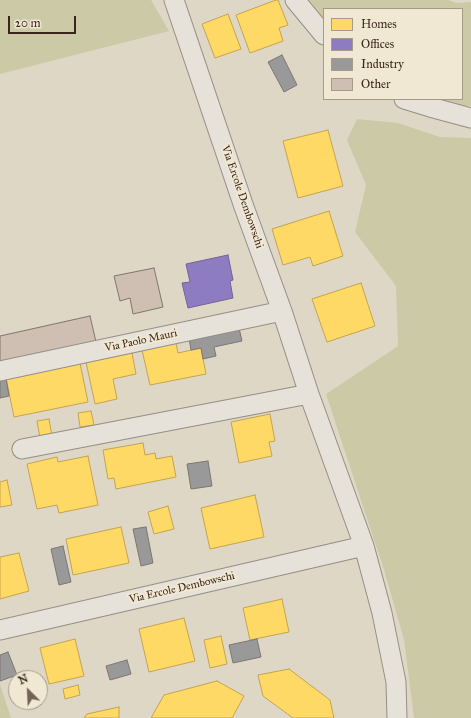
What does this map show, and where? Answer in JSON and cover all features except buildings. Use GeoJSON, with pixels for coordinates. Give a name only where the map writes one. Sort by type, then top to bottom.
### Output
{"type":"FeatureCollection","features":[{"type":"Feature","properties":{"kind":"street","name":"Via Ercole Dembowschi"},"geometry":{"type":"LineString","coordinates":[[174,0],[244,207],[282,311],[309,394],[364,546],[382,613],[396,682],[397,718]]}},
{"type":"Feature","properties":{"kind":"street"},"geometry":{"type":"LineString","coordinates":[[295,0],[323,34]]}},
{"type":"Feature","properties":{"kind":"street"},"geometry":{"type":"LineString","coordinates":[[407,100],[430,108],[471,118]]}},
{"type":"Feature","properties":{"kind":"street","name":"Via Paolo Mauri"},"geometry":{"type":"LineString","coordinates":[[0,371],[282,311]]}},
{"type":"Feature","properties":{"kind":"street"},"geometry":{"type":"LineString","coordinates":[[22,449],[309,394]]}},
{"type":"Feature","properties":{"kind":"street","name":"Via Ercole Dembowschi"},"geometry":{"type":"LineString","coordinates":[[0,630],[364,546]]}},
{"type":"Feature","properties":{"kind":"shaded area"},"geometry":{"type":"Polygon","coordinates":[[[0,0],[151,0],[169,31],[0,74],[0,0]]]}},
{"type":"Feature","properties":{"kind":"shaded area"},"geometry":{"type":"Polygon","coordinates":[[[309,0],[448,0],[457,3],[471,2],[471,106],[456,106],[437,100],[463,100],[463,8],[323,8],[323,18],[309,0]]]}},
{"type":"Feature","properties":{"kind":"shaded area"},"geometry":{"type":"Polygon","coordinates":[[[357,119],[398,123],[440,137],[471,138],[471,718],[414,718],[404,640],[385,573],[326,394],[398,346],[396,286],[355,232],[366,185],[347,140],[357,119]]]}},
{"type":"Feature","properties":{"kind":"shaded area"},"geometry":{"type":"Polygon","coordinates":[[[0,684],[11,718],[0,718],[0,684]]]}}]}
